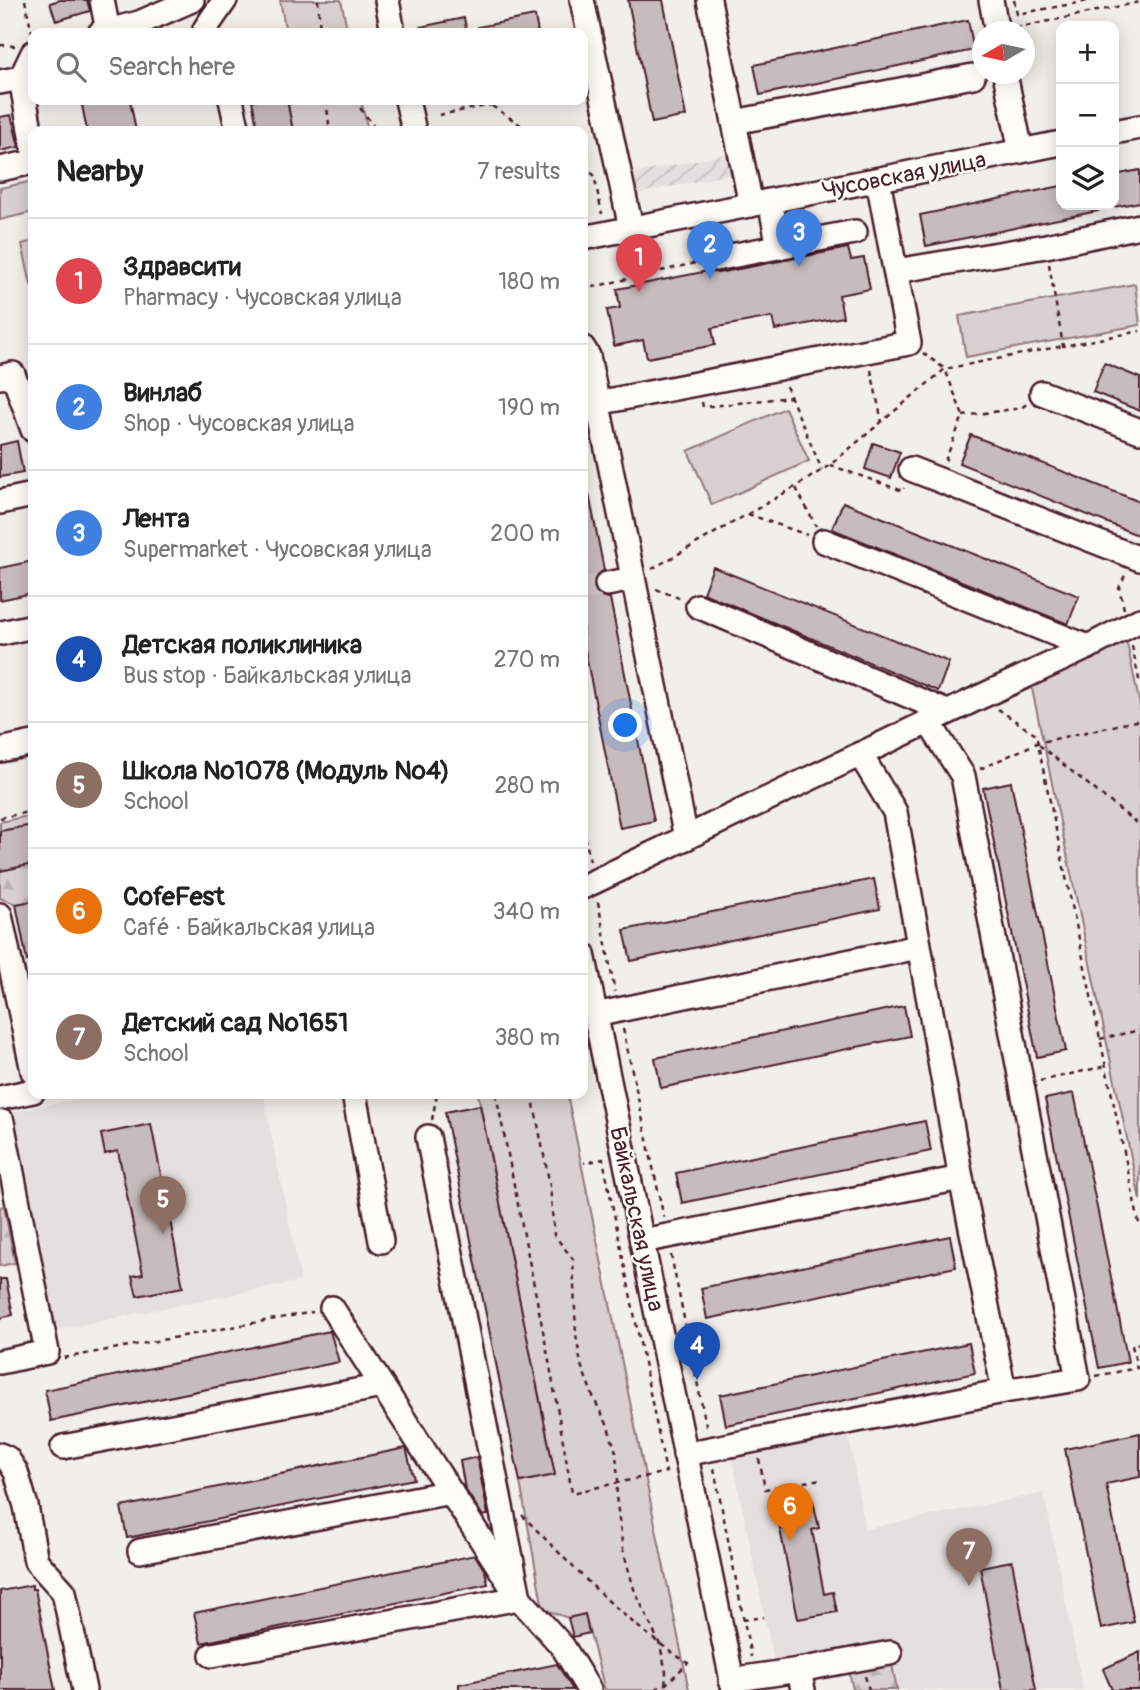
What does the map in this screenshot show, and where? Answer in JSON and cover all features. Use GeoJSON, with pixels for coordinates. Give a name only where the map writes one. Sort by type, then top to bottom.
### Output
{"type":"FeatureCollection","features":[{"type":"Feature","properties":{"kind":"street"},"geometry":{"type":"LineString","coordinates":[[102,0],[104,28]]}},
{"type":"Feature","properties":{"kind":"street"},"geometry":{"type":"LineString","coordinates":[[120,28],[139,23],[192,0]]}},
{"type":"Feature","properties":{"kind":"street"},"geometry":{"type":"LineString","coordinates":[[206,28],[225,0]]}},
{"type":"Feature","properties":{"kind":"street"},"geometry":{"type":"LineString","coordinates":[[387,0],[392,28]]}},
{"type":"Feature","properties":{"kind":"street"},"geometry":{"type":"LineString","coordinates":[[582,0],[585,28]]}},
{"type":"Feature","properties":{"kind":"street"},"geometry":{"type":"LineString","coordinates":[[991,0],[995,21]]}},
{"type":"Feature","properties":{"kind":"street"},"geometry":{"type":"LineString","coordinates":[[713,1],[740,162],[779,247]]}},
{"type":"Feature","properties":{"kind":"street"},"geometry":{"type":"LineString","coordinates":[[588,58],[631,228]]}},
{"type":"Feature","properties":{"kind":"street"},"geometry":{"type":"LineString","coordinates":[[28,59],[11,80],[28,132]]}},
{"type":"Feature","properties":{"kind":"street"},"geometry":{"type":"LineString","coordinates":[[734,122],[972,76]]}},
{"type":"Feature","properties":{"kind":"street"},"geometry":{"type":"LineString","coordinates":[[1007,84],[1021,151]]}},
{"type":"Feature","properties":{"kind":"street"},"geometry":{"type":"LineString","coordinates":[[232,105],[237,126]]}},
{"type":"Feature","properties":{"kind":"street"},"geometry":{"type":"LineString","coordinates":[[408,105],[413,126]]}},
{"type":"Feature","properties":{"kind":"street"},"geometry":{"type":"LineString","coordinates":[[1119,131],[1140,127]]}},
{"type":"Feature","properties":{"kind":"street","name":"Чусовская улица"},"geometry":{"type":"LineString","coordinates":[[588,237],[1056,144]]}},
{"type":"Feature","properties":{"kind":"street"},"geometry":{"type":"LineString","coordinates":[[0,169],[28,163]]}},
{"type":"Feature","properties":{"kind":"street"},"geometry":{"type":"LineString","coordinates":[[597,403],[909,343],[878,180]]}},
{"type":"Feature","properties":{"kind":"street"},"geometry":{"type":"LineString","coordinates":[[896,271],[1046,246],[1140,226]]}},
{"type":"Feature","properties":{"kind":"street"},"geometry":{"type":"LineString","coordinates":[[715,259],[855,232]]}},
{"type":"Feature","properties":{"kind":"street"},"geometry":{"type":"LineString","coordinates":[[588,356],[686,838]]}},
{"type":"Feature","properties":{"kind":"street"},"geometry":{"type":"LineString","coordinates":[[0,377],[13,374],[28,416]]}},
{"type":"Feature","properties":{"kind":"street"},"geometry":{"type":"LineString","coordinates":[[1042,393],[1140,431]]}},
{"type":"Feature","properties":{"kind":"street"},"geometry":{"type":"LineString","coordinates":[[911,469],[1136,558]]}},
{"type":"Feature","properties":{"kind":"street"},"geometry":{"type":"LineString","coordinates":[[0,502],[28,496]]}},
{"type":"Feature","properties":{"kind":"street"},"geometry":{"type":"LineString","coordinates":[[824,541],[1088,648]]}},
{"type":"Feature","properties":{"kind":"street"},"geometry":{"type":"LineString","coordinates":[[607,584],[634,579]]}},
{"type":"Feature","properties":{"kind":"street"},"geometry":{"type":"LineString","coordinates":[[685,1454],[1078,1379],[963,776],[938,717],[698,606]]}},
{"type":"Feature","properties":{"kind":"street"},"geometry":{"type":"LineString","coordinates":[[588,884],[979,697],[1088,648],[1134,623]]}},
{"type":"Feature","properties":{"kind":"street"},"geometry":{"type":"LineString","coordinates":[[2,633],[28,627]]}},
{"type":"Feature","properties":{"kind":"street"},"geometry":{"type":"LineString","coordinates":[[0,750],[28,744]]}},
{"type":"Feature","properties":{"kind":"street"},"geometry":{"type":"LineString","coordinates":[[860,754],[895,812],[961,1178],[1004,1391]]}},
{"type":"Feature","properties":{"kind":"street"},"geometry":{"type":"LineString","coordinates":[[0,915],[28,1047]]}},
{"type":"Feature","properties":{"kind":"street"},"geometry":{"type":"LineString","coordinates":[[595,1015],[918,947]]}},
{"type":"Feature","properties":{"kind":"street","name":"Байкальская улица"},"geometry":{"type":"LineString","coordinates":[[588,996],[595,1015],[733,1685]]}},
{"type":"Feature","properties":{"kind":"street"},"geometry":{"type":"LineString","coordinates":[[0,1098],[28,1092]]}},
{"type":"Feature","properties":{"kind":"street"},"geometry":{"type":"LineString","coordinates":[[355,1099],[381,1241]]}},
{"type":"Feature","properties":{"kind":"street"},"geometry":{"type":"LineString","coordinates":[[0,1362],[47,1352],[2,1122]]}},
{"type":"Feature","properties":{"kind":"street"},"geometry":{"type":"LineString","coordinates":[[428,1137],[519,1598]]}},
{"type":"Feature","properties":{"kind":"street"},"geometry":{"type":"LineString","coordinates":[[642,1241],[961,1178]]}},
{"type":"Feature","properties":{"kind":"street"},"geometry":{"type":"LineString","coordinates":[[332,1308],[519,1598],[563,1647],[589,1690]]}},
{"type":"Feature","properties":{"kind":"street"},"geometry":{"type":"LineString","coordinates":[[63,1447],[382,1386]]}},
{"type":"Feature","properties":{"kind":"street"},"geometry":{"type":"LineString","coordinates":[[0,1455],[7,1458],[16,1472],[26,1506],[36,1561],[64,1592],[84,1690]]}},
{"type":"Feature","properties":{"kind":"street"},"geometry":{"type":"LineString","coordinates":[[141,1550],[450,1492]]}},
{"type":"Feature","properties":{"kind":"street"},"geometry":{"type":"LineString","coordinates":[[212,1655],[519,1598]]}},
{"type":"Feature","properties":{"kind":"street"},"geometry":{"type":"LineString","coordinates":[[733,1685],[755,1676],[801,1680],[890,1653]]}},
{"type":"Feature","properties":{"kind":"path"},"geometry":{"type":"LineString","coordinates":[[25,0],[32,28]]}},
{"type":"Feature","properties":{"kind":"path"},"geometry":{"type":"LineString","coordinates":[[318,0],[320,28]]}},
{"type":"Feature","properties":{"kind":"path"},"geometry":{"type":"LineString","coordinates":[[1014,0],[1017,14],[1094,0]]}},
{"type":"Feature","properties":{"kind":"path"},"geometry":{"type":"LineString","coordinates":[[1035,23],[1140,2]]}},
{"type":"Feature","properties":{"kind":"path"},"geometry":{"type":"LineString","coordinates":[[327,105],[329,126]]}},
{"type":"Feature","properties":{"kind":"path"},"geometry":{"type":"LineString","coordinates":[[358,105],[373,125]]}},
{"type":"Feature","properties":{"kind":"path"},"geometry":{"type":"LineString","coordinates":[[439,115],[491,105],[522,126]]}},
{"type":"Feature","properties":{"kind":"path"},"geometry":{"type":"LineString","coordinates":[[588,171],[594,175],[602,214]]}},
{"type":"Feature","properties":{"kind":"path"},"geometry":{"type":"LineString","coordinates":[[1046,246],[1063,346]]}},
{"type":"Feature","properties":{"kind":"path"},"geometry":{"type":"LineString","coordinates":[[588,286],[593,287],[715,259]]}},
{"type":"Feature","properties":{"kind":"path"},"geometry":{"type":"LineString","coordinates":[[634,579],[830,465],[945,369],[1140,331]]}},
{"type":"Feature","properties":{"kind":"path"},"geometry":{"type":"LineString","coordinates":[[909,343],[945,369],[963,416],[938,479]]}},
{"type":"Feature","properties":{"kind":"path"},"geometry":{"type":"LineString","coordinates":[[867,351],[881,422]]}},
{"type":"Feature","properties":{"kind":"path"},"geometry":{"type":"LineString","coordinates":[[785,383],[821,470]]}},
{"type":"Feature","properties":{"kind":"path"},"geometry":{"type":"LineString","coordinates":[[963,416],[1021,408],[1042,393]]}},
{"type":"Feature","properties":{"kind":"path"},"geometry":{"type":"LineString","coordinates":[[703,407],[791,397]]}},
{"type":"Feature","properties":{"kind":"path"},"geometry":{"type":"LineString","coordinates":[[830,465],[903,491],[911,469]]}},
{"type":"Feature","properties":{"kind":"path"},"geometry":{"type":"LineString","coordinates":[[795,487],[824,541]]}},
{"type":"Feature","properties":{"kind":"path"},"geometry":{"type":"LineString","coordinates":[[747,514],[824,541]]}},
{"type":"Feature","properties":{"kind":"path"},"geometry":{"type":"LineString","coordinates":[[1136,558],[1119,588],[1134,623],[1140,684]]}},
{"type":"Feature","properties":{"kind":"path"},"geometry":{"type":"LineString","coordinates":[[634,579],[698,606]]}},
{"type":"Feature","properties":{"kind":"path"},"geometry":{"type":"LineString","coordinates":[[979,697],[1036,735],[1140,1228]]}},
{"type":"Feature","properties":{"kind":"path"},"geometry":{"type":"LineString","coordinates":[[963,776],[1037,743],[1140,720]]}},
{"type":"Feature","properties":{"kind":"path"},"geometry":{"type":"LineString","coordinates":[[1037,743],[1140,826]]}},
{"type":"Feature","properties":{"kind":"path"},"geometry":{"type":"LineString","coordinates":[[0,818],[28,812]]}},
{"type":"Feature","properties":{"kind":"path"},"geometry":{"type":"LineString","coordinates":[[588,884],[619,1010],[667,1235],[755,1676]]}},
{"type":"Feature","properties":{"kind":"path"},"geometry":{"type":"LineString","coordinates":[[1100,1039],[1140,1030]]}},
{"type":"Feature","properties":{"kind":"path"},"geometry":{"type":"LineString","coordinates":[[1022,1085],[1106,1066]]}},
{"type":"Feature","properties":{"kind":"path"},"geometry":{"type":"LineString","coordinates":[[428,1137],[436,1099]]}},
{"type":"Feature","properties":{"kind":"path"},"geometry":{"type":"LineString","coordinates":[[497,1099],[550,1366],[572,1493],[666,1472],[603,1160],[584,1163]]}},
{"type":"Feature","properties":{"kind":"path"},"geometry":{"type":"LineString","coordinates":[[533,1099],[550,1186],[554,1235],[573,1259],[576,1334],[581,1365],[607,1424],[616,1452],[618,1516],[627,1568],[660,1645],[665,1690]]}},
{"type":"Feature","properties":{"kind":"path"},"geometry":{"type":"LineString","coordinates":[[47,1352],[50,1361],[332,1308]]}},
{"type":"Feature","properties":{"kind":"path"},"geometry":{"type":"LineString","coordinates":[[1078,1379],[1137,1368],[1132,1345],[1140,1343]]}},
{"type":"Feature","properties":{"kind":"path"},"geometry":{"type":"LineString","coordinates":[[755,1440],[765,1489],[821,1479]]}},
{"type":"Feature","properties":{"kind":"path"},"geometry":{"type":"LineString","coordinates":[[498,1490],[605,1599],[660,1645],[688,1663],[666,1684],[652,1690]]}},
{"type":"Feature","properties":{"kind":"path"},"geometry":{"type":"LineString","coordinates":[[743,1620],[765,1617]]}},
{"type":"Feature","properties":{"kind":"shaded area"},"geometry":{"type":"Polygon","coordinates":[[[735,152],[740,172],[632,195],[627,175],[735,152]]]}},
{"type":"Feature","properties":{"kind":"shaded area"},"geometry":{"type":"Polygon","coordinates":[[[78,1099],[264,1099],[301,1281],[55,1330],[11,1112],[78,1099]]]}},
{"type":"Feature","properties":{"kind":"shaded area"},"geometry":{"type":"Polygon","coordinates":[[[848,1432],[865,1529],[1044,1493],[1083,1690],[897,1690],[890,1653],[854,1648],[774,1662],[731,1453],[848,1432]]]}},
{"type":"Feature","properties":{"kind":"green space"},"geometry":{"type":"Polygon","coordinates":[[[280,0],[341,0],[347,28],[285,28],[280,0]]]}},
{"type":"Feature","properties":{"kind":"green space"},"geometry":{"type":"Polygon","coordinates":[[[288,105],[362,105],[367,126],[292,126],[288,105]]]}},
{"type":"Feature","properties":{"kind":"green space"},"geometry":{"type":"Polygon","coordinates":[[[28,182],[28,213],[0,220],[0,188],[28,182]]]}},
{"type":"Feature","properties":{"kind":"green space"},"geometry":{"type":"Polygon","coordinates":[[[28,242],[28,271],[22,244],[28,242]]]}},
{"type":"Feature","properties":{"kind":"green space"},"geometry":{"type":"Polygon","coordinates":[[[1135,284],[1140,325],[966,357],[959,316],[1135,284]]]}},
{"type":"Feature","properties":{"kind":"green space"},"geometry":{"type":"Polygon","coordinates":[[[785,408],[809,461],[712,505],[688,451],[785,408]]]}},
{"type":"Feature","properties":{"kind":"green space"},"geometry":{"type":"Polygon","coordinates":[[[1125,634],[1140,705],[1140,1200],[1031,684],[1125,634]]]}},
{"type":"Feature","properties":{"kind":"green space"},"geometry":{"type":"Polygon","coordinates":[[[28,816],[28,826],[0,831],[0,822],[28,816]]]}},
{"type":"Feature","properties":{"kind":"green space"},"geometry":{"type":"Polygon","coordinates":[[[28,865],[28,902],[16,904],[0,898],[0,871],[28,865]]]}},
{"type":"Feature","properties":{"kind":"green space"},"geometry":{"type":"Polygon","coordinates":[[[479,1099],[568,1099],[689,1690],[605,1690],[585,1615],[568,1618],[543,1609],[520,1482],[555,1475],[479,1099]]]}},
{"type":"Feature","properties":{"kind":"green space"},"geometry":{"type":"Polygon","coordinates":[[[4,1206],[15,1263],[0,1266],[0,1207],[4,1206]]]}},
{"type":"Feature","properties":{"kind":"green space"},"geometry":{"type":"Polygon","coordinates":[[[892,1665],[897,1690],[853,1690],[849,1671],[892,1665]]]}},
{"type":"Feature","properties":{"kind":"building"},"geometry":{"type":"Polygon","coordinates":[[[60,0],[87,0],[90,11],[56,21],[50,3],[60,0]]]}},
{"type":"Feature","properties":{"kind":"building"},"geometry":{"type":"Polygon","coordinates":[[[628,0],[663,0],[686,116],[652,123],[628,0]]]}},
{"type":"Feature","properties":{"kind":"building"},"geometry":{"type":"Polygon","coordinates":[[[535,16],[537,28],[478,28],[535,16]]]}},
{"type":"Feature","properties":{"kind":"building"},"geometry":{"type":"Polygon","coordinates":[[[464,18],[466,28],[420,28],[464,18]]]}},
{"type":"Feature","properties":{"kind":"building"},"geometry":{"type":"Polygon","coordinates":[[[968,20],[972,40],[972,50],[760,95],[754,65],[968,20]]]}},
{"type":"Feature","properties":{"kind":"building"},"geometry":{"type":"Polygon","coordinates":[[[82,105],[131,105],[135,126],[86,126],[82,105]]]}},
{"type":"Feature","properties":{"kind":"building"},"geometry":{"type":"Polygon","coordinates":[[[253,105],[288,105],[292,126],[257,126],[253,105]]]}},
{"type":"Feature","properties":{"kind":"building"},"geometry":{"type":"Polygon","coordinates":[[[11,115],[19,147],[0,151],[0,117],[11,115]]]}},
{"type":"Feature","properties":{"kind":"building"},"geometry":{"type":"Polygon","coordinates":[[[1140,170],[1140,202],[1119,206],[1119,174],[1140,170]]]}},
{"type":"Feature","properties":{"kind":"building"},"geometry":{"type":"Polygon","coordinates":[[[1056,187],[1056,210],[1098,211],[926,246],[920,215],[1056,187]]]}},
{"type":"Feature","properties":{"kind":"building"},"geometry":{"type":"Polygon","coordinates":[[[848,248],[851,260],[864,258],[870,289],[839,295],[843,317],[775,330],[772,317],[712,328],[715,345],[647,358],[643,340],[614,346],[607,310],[620,308],[617,289],[848,248]]]}},
{"type":"Feature","properties":{"kind":"building"},"geometry":{"type":"Polygon","coordinates":[[[1104,363],[1140,378],[1140,411],[1093,392],[1104,363]]]}},
{"type":"Feature","properties":{"kind":"building"},"geometry":{"type":"Polygon","coordinates":[[[971,435],[1140,502],[1140,536],[959,463],[971,435]]]}},
{"type":"Feature","properties":{"kind":"building"},"geometry":{"type":"Polygon","coordinates":[[[17,441],[23,473],[0,477],[0,445],[17,441]]]}},
{"type":"Feature","properties":{"kind":"building"},"geometry":{"type":"Polygon","coordinates":[[[873,443],[900,452],[891,478],[865,469],[873,443]]]}},
{"type":"Feature","properties":{"kind":"building"},"geometry":{"type":"Polygon","coordinates":[[[588,494],[604,570],[594,579],[593,587],[602,597],[610,598],[654,821],[620,828],[588,665],[588,494]]]}},
{"type":"Feature","properties":{"kind":"building"},"geometry":{"type":"Polygon","coordinates":[[[843,502],[1079,596],[1068,624],[832,529],[843,502]]]}},
{"type":"Feature","properties":{"kind":"building"},"geometry":{"type":"Polygon","coordinates":[[[28,562],[28,594],[0,600],[0,568],[28,562]]]}},
{"type":"Feature","properties":{"kind":"building"},"geometry":{"type":"Polygon","coordinates":[[[713,567],[949,662],[938,691],[703,593],[713,567]]]}},
{"type":"Feature","properties":{"kind":"building"},"geometry":{"type":"Polygon","coordinates":[[[1011,782],[1066,1051],[1037,1057],[983,788],[1011,782]]]}},
{"type":"Feature","properties":{"kind":"building"},"geometry":{"type":"Polygon","coordinates":[[[28,826],[28,865],[0,871],[0,831],[28,826]]]}},
{"type":"Feature","properties":{"kind":"building"},"geometry":{"type":"Polygon","coordinates":[[[874,879],[880,909],[631,961],[624,930],[874,879]]]}},
{"type":"Feature","properties":{"kind":"building"},"geometry":{"type":"Polygon","coordinates":[[[28,902],[28,961],[27,961],[16,904],[28,902]]]}},
{"type":"Feature","properties":{"kind":"building"},"geometry":{"type":"Polygon","coordinates":[[[904,1006],[910,1036],[661,1088],[655,1058],[904,1006]]]}},
{"type":"Feature","properties":{"kind":"building"},"geometry":{"type":"Polygon","coordinates":[[[1074,1093],[1128,1362],[1099,1368],[1045,1099],[1074,1093]]]}},
{"type":"Feature","properties":{"kind":"building"},"geometry":{"type":"Polygon","coordinates":[[[480,1105],[555,1475],[520,1482],[445,1112],[480,1105]]]}},
{"type":"Feature","properties":{"kind":"building"},"geometry":{"type":"Polygon","coordinates":[[[925,1121],[931,1151],[682,1203],[676,1173],[925,1121]]]}},
{"type":"Feature","properties":{"kind":"building"},"geometry":{"type":"Polygon","coordinates":[[[151,1124],[183,1287],[137,1296],[132,1276],[143,1274],[118,1151],[105,1154],[101,1134],[151,1124]]]}},
{"type":"Feature","properties":{"kind":"building"},"geometry":{"type":"Polygon","coordinates":[[[950,1236],[956,1267],[707,1319],[701,1288],[950,1236]]]}},
{"type":"Feature","properties":{"kind":"building"},"geometry":{"type":"Polygon","coordinates":[[[0,1279],[6,1279],[13,1315],[0,1318],[0,1279]]]}},
{"type":"Feature","properties":{"kind":"building"},"geometry":{"type":"Polygon","coordinates":[[[330,1331],[339,1362],[51,1421],[45,1390],[330,1331]]]}},
{"type":"Feature","properties":{"kind":"building"},"geometry":{"type":"Polygon","coordinates":[[[969,1343],[975,1373],[726,1425],[720,1395],[969,1343]]]}},
{"type":"Feature","properties":{"kind":"building"},"geometry":{"type":"Polygon","coordinates":[[[1140,1433],[1140,1477],[1106,1484],[1134,1622],[1101,1629],[1065,1449],[1140,1433]]]}},
{"type":"Feature","properties":{"kind":"building"},"geometry":{"type":"Polygon","coordinates":[[[406,1448],[414,1479],[127,1538],[121,1507],[406,1448]]]}},
{"type":"Feature","properties":{"kind":"building"},"geometry":{"type":"Polygon","coordinates":[[[477,1457],[488,1515],[483,1516],[465,1489],[460,1461],[477,1457]]]}},
{"type":"Feature","properties":{"kind":"building"},"geometry":{"type":"Polygon","coordinates":[[[813,1501],[819,1528],[812,1530],[824,1594],[833,1592],[837,1612],[798,1619],[776,1509],[813,1501]]]}},
{"type":"Feature","properties":{"kind":"building"},"geometry":{"type":"Polygon","coordinates":[[[475,1555],[485,1571],[488,1584],[201,1643],[194,1613],[475,1555]]]}},
{"type":"Feature","properties":{"kind":"building"},"geometry":{"type":"Polygon","coordinates":[[[1012,1561],[1036,1690],[1003,1690],[980,1567],[1012,1561]]]}},
{"type":"Feature","properties":{"kind":"building"},"geometry":{"type":"Polygon","coordinates":[[[32,1585],[55,1690],[0,1690],[0,1591],[32,1585]]]}},
{"type":"Feature","properties":{"kind":"building"},"geometry":{"type":"Polygon","coordinates":[[[585,1614],[589,1633],[573,1637],[568,1618],[585,1614]]]}},
{"type":"Feature","properties":{"kind":"building"},"geometry":{"type":"Polygon","coordinates":[[[1140,1652],[1140,1690],[1112,1690],[1103,1669],[1140,1652]]]}},
{"type":"Feature","properties":{"kind":"building"},"geometry":{"type":"Polygon","coordinates":[[[557,1664],[573,1690],[459,1690],[459,1684],[557,1664]]]}},
{"type":"Feature","properties":{"kind":"tunnel"},"geometry":{"type":"LineString","coordinates":[[588,588],[607,584]]}},
{"type":"Feature","properties":{"kind":"place","name":"Лента"},"geometry":{"type":"Point","coordinates":[799,267]}},
{"type":"Feature","properties":{"kind":"place","name":"Винлаб"},"geometry":{"type":"Point","coordinates":[710,279]}},
{"type":"Feature","properties":{"kind":"place","name":"Здравсити"},"geometry":{"type":"Point","coordinates":[639,292]}},
{"type":"Feature","properties":{"kind":"place","name":"Школа №1078 (Модуль №4)"},"geometry":{"type":"Point","coordinates":[163,1234]}},
{"type":"Feature","properties":{"kind":"place","name":"Детская поликлиника"},"geometry":{"type":"Point","coordinates":[697,1380]}},
{"type":"Feature","properties":{"kind":"place","name":"CofeFest"},"geometry":{"type":"Point","coordinates":[790,1541]}},
{"type":"Feature","properties":{"kind":"place","name":"Детский сад №1651"},"geometry":{"type":"Point","coordinates":[969,1586]}}]}
